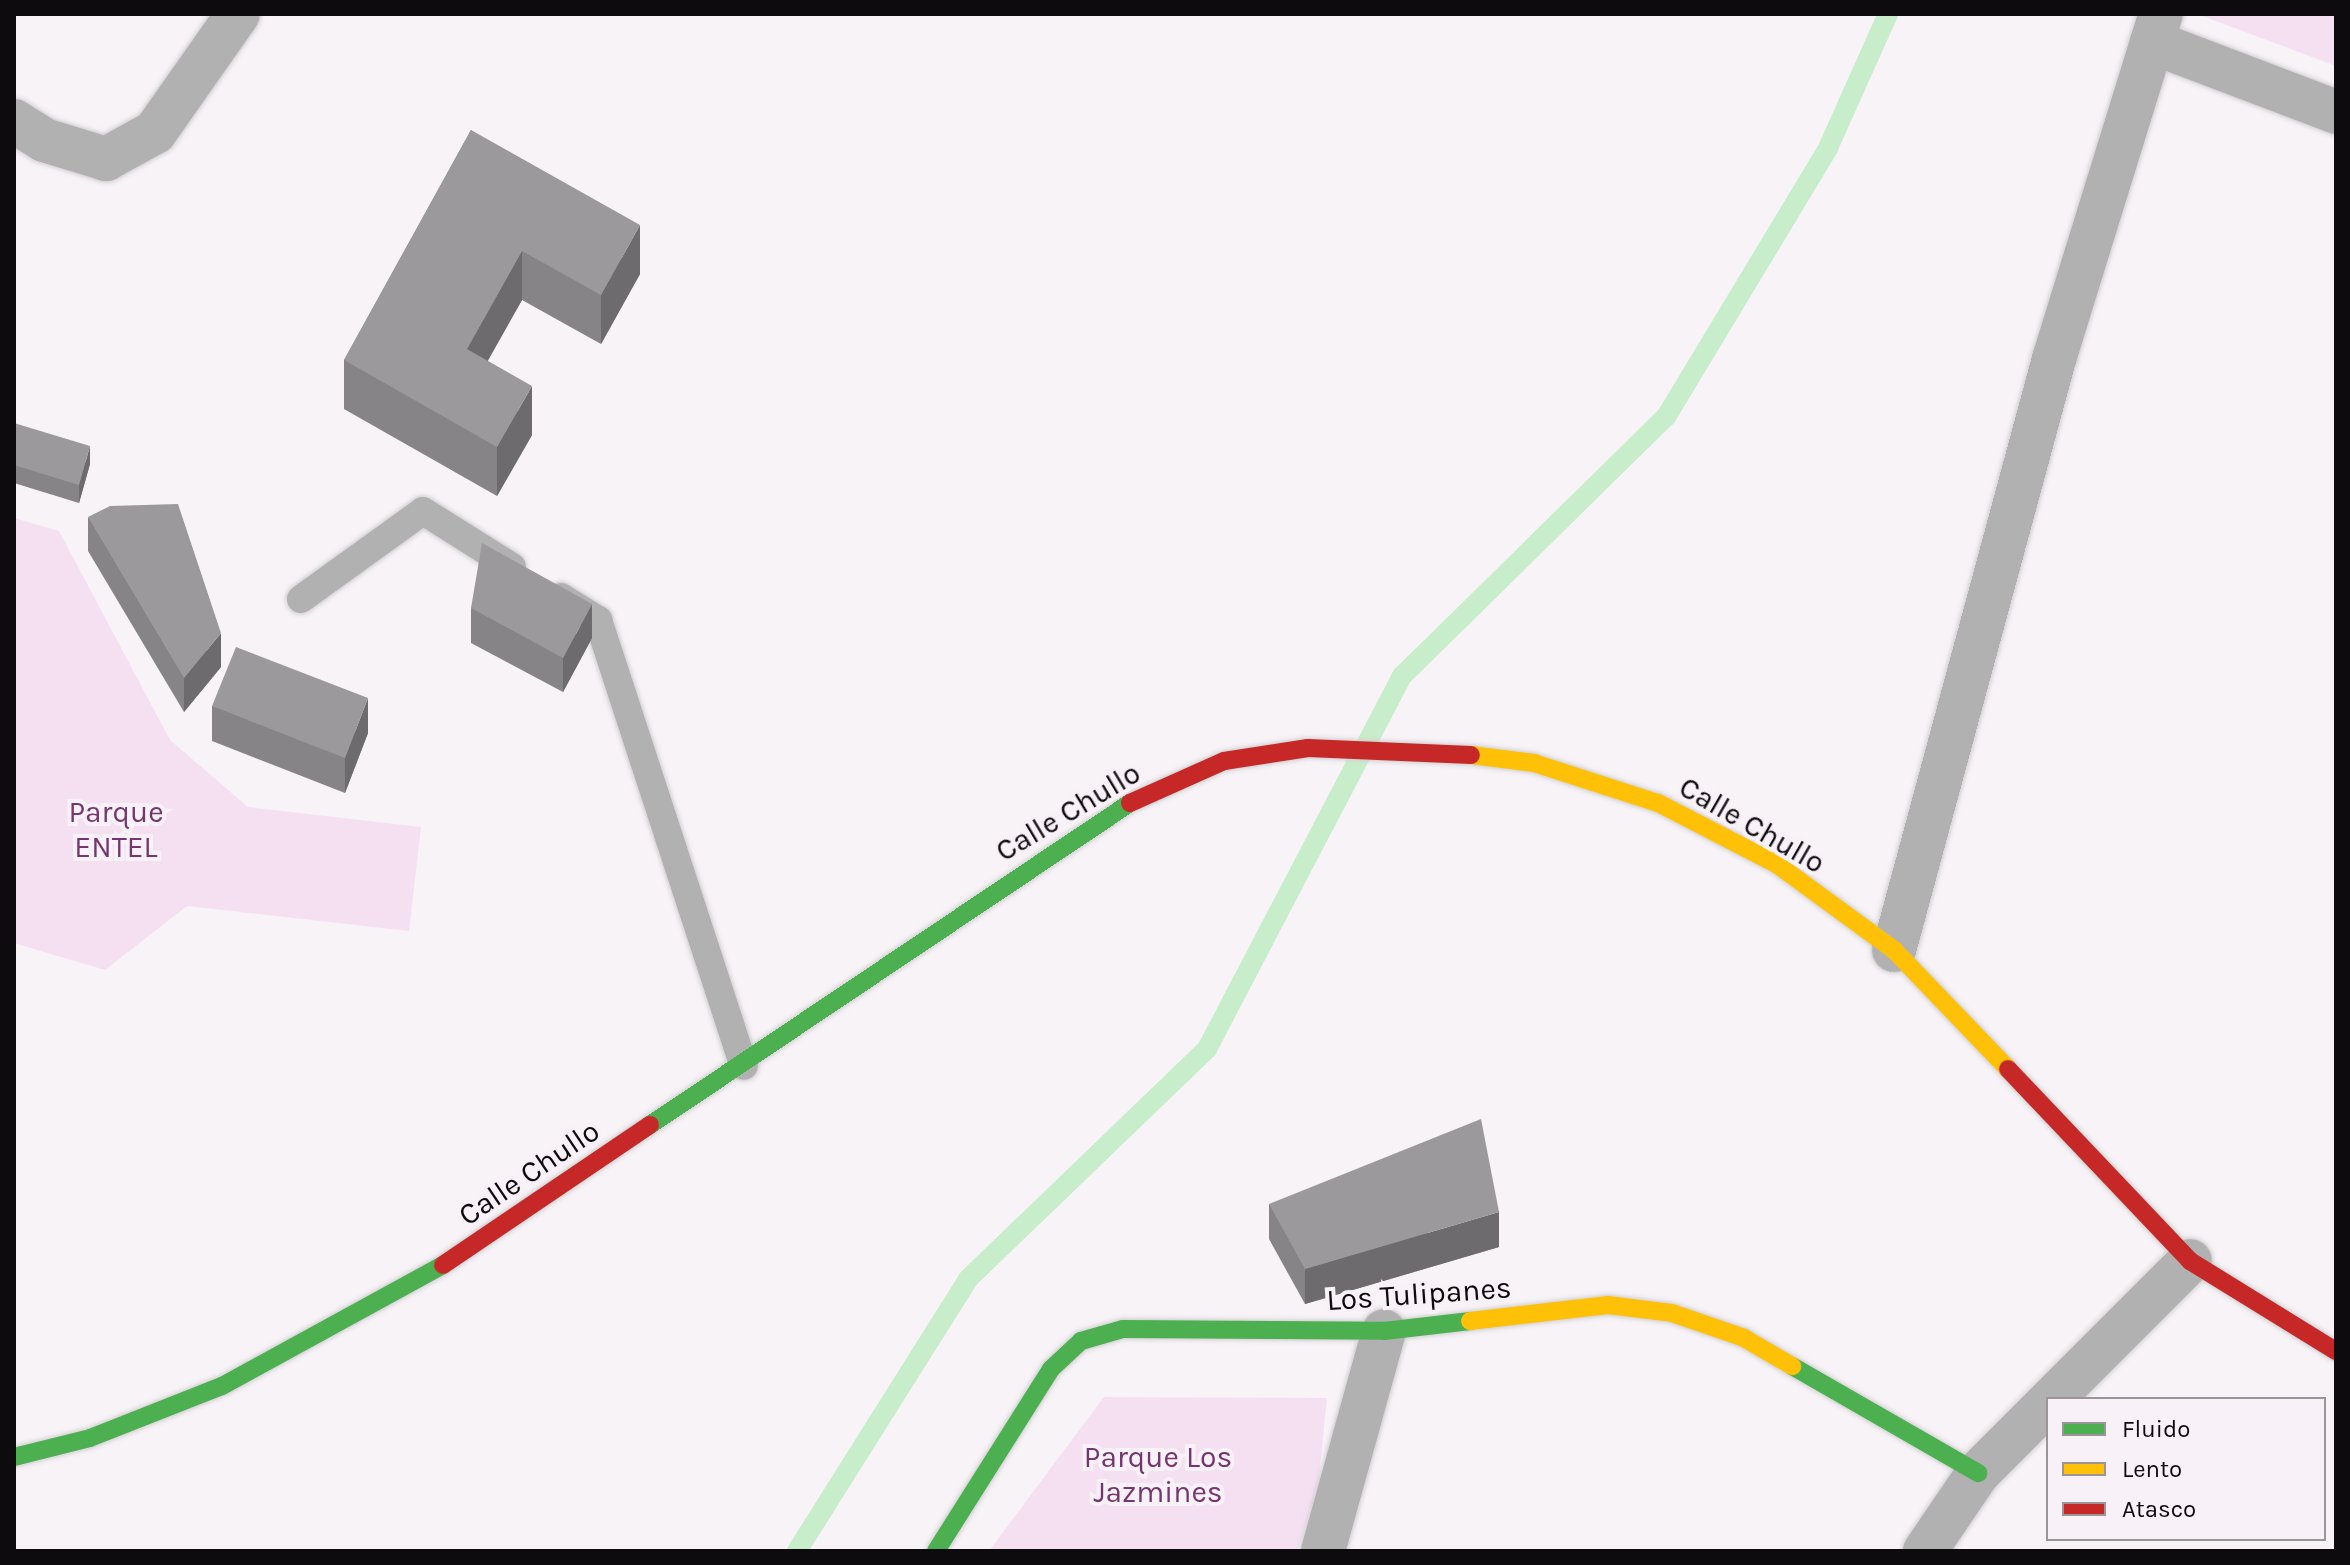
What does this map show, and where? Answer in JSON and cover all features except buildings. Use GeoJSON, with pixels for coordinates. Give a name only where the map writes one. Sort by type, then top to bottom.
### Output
{"type":"FeatureCollection","features":[{"type":"Feature","properties":{"kind":"street"},"geometry":{"type":"LineString","coordinates":[[14,121],[44,140],[106,159],[155,132],[238,14]]}},
{"type":"Feature","properties":{"kind":"street"},"geometry":{"type":"LineString","coordinates":[[1894,950],[2054,359],[2157,28],[2336,112]]}},
{"type":"Feature","properties":{"kind":"street","name":"Calle Chullo"},"geometry":{"type":"LineString","coordinates":[[14,1457],[90,1438],[222,1386],[428,1275],[744,1066],[942,922],[1119,808],[1224,761],[1308,748],[1412,747],[1534,763],[1658,803],[1778,865],[1894,950],[2190,1261],[2336,1351]]}},
{"type":"Feature","properties":{"kind":"street"},"geometry":{"type":"LineString","coordinates":[[2054,1397],[2190,1261]]}},
{"type":"Feature","properties":{"kind":"street","name":"Los Tulipanes"},"geometry":{"type":"LineString","coordinates":[[936,1551],[1051,1369],[1081,1341],[1123,1329],[1384,1331],[1608,1305],[1672,1313],[1744,1338],[1978,1473]]}},
{"type":"Feature","properties":{"kind":"street"},"geometry":{"type":"LineString","coordinates":[[1323,1551],[1384,1331]]}},
{"type":"Feature","properties":{"kind":"street"},"geometry":{"type":"LineString","coordinates":[[1925,1551],[1978,1473],[2046,1405]]}},
{"type":"Feature","properties":{"kind":"lane"},"geometry":{"type":"LineString","coordinates":[[301,599],[423,511],[598,620],[744,1066]]}},
{"type":"Feature","properties":{"kind":"green space"},"geometry":{"type":"Polygon","coordinates":[[[2197,14],[2336,14],[2336,66],[2197,14]]]}},
{"type":"Feature","properties":{"kind":"green space","name":"Parque ENTEL"},"geometry":{"type":"Polygon","coordinates":[[[14,518],[59,531],[170,740],[248,807],[421,827],[409,931],[187,906],[105,970],[14,943],[14,518]]]}},
{"type":"Feature","properties":{"kind":"green space","name":"Parque Los Jazmines"},"geometry":{"type":"Polygon","coordinates":[[[1104,1397],[1327,1398],[1318,1487],[1297,1551],[989,1551],[1104,1397]]]}},
{"type":"Feature","properties":{"kind":"waterway"},"geometry":{"type":"LineString","coordinates":[[797,1551],[968,1279],[1207,1049],[1402,676],[1666,417],[1828,148],[1888,14]]}},
{"type":"Feature","properties":{"kind":"traffic: fast"},"geometry":{"type":"LineString","coordinates":[[650,1125],[1130,803]]}},
{"type":"Feature","properties":{"kind":"traffic: fast"},"geometry":{"type":"LineString","coordinates":[[14,1457],[90,1438],[222,1386],[443,1265]]}},
{"type":"Feature","properties":{"kind":"traffic: fast"},"geometry":{"type":"LineString","coordinates":[[936,1551],[1051,1369],[1081,1341],[1123,1329],[1384,1331],[1470,1321]]}},
{"type":"Feature","properties":{"kind":"traffic: fast"},"geometry":{"type":"LineString","coordinates":[[1792,1366],[1978,1473]]}},
{"type":"Feature","properties":{"kind":"traffic: slow"},"geometry":{"type":"LineString","coordinates":[[1471,755],[1534,763],[1658,803],[1778,865],[1894,950],[2008,1069]]}},
{"type":"Feature","properties":{"kind":"traffic: slow"},"geometry":{"type":"LineString","coordinates":[[1470,1321],[1608,1305],[1672,1313],[1744,1338],[1792,1366]]}},
{"type":"Feature","properties":{"kind":"traffic: jam"},"geometry":{"type":"LineString","coordinates":[[1130,803],[1224,761],[1308,748],[1471,755]]}},
{"type":"Feature","properties":{"kind":"traffic: jam"},"geometry":{"type":"LineString","coordinates":[[2008,1069],[2190,1261],[2336,1351]]}},
{"type":"Feature","properties":{"kind":"traffic: jam"},"geometry":{"type":"LineString","coordinates":[[443,1265],[650,1125]]}}]}
